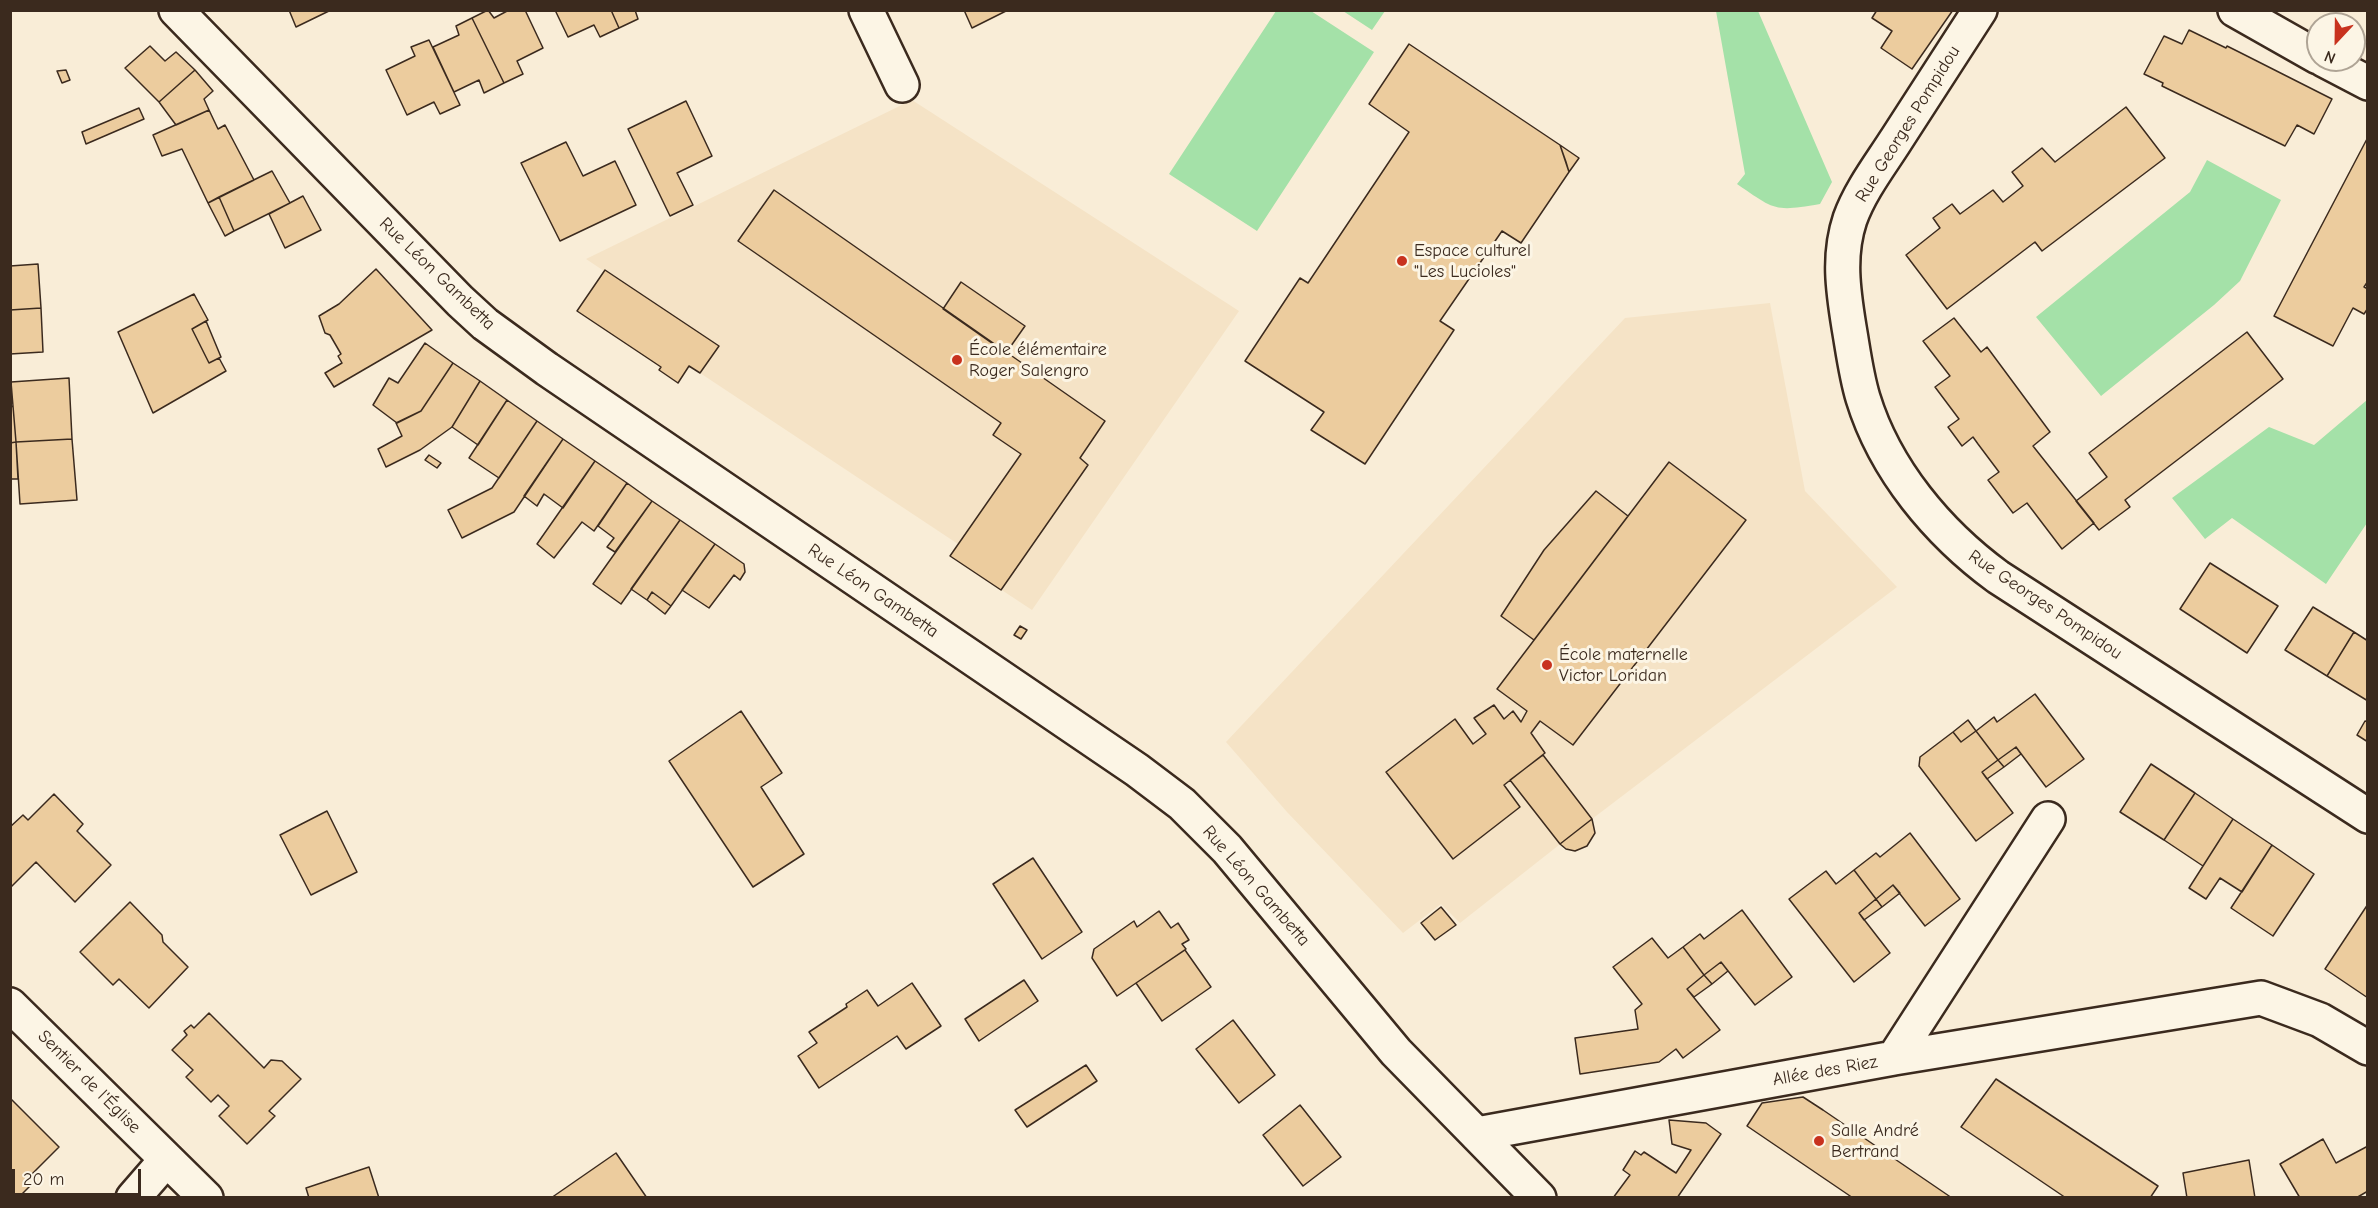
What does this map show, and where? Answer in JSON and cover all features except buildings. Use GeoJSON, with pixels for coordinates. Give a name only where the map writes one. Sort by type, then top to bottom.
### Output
{"type":"FeatureCollection","features":[{"type":"Feature","properties":{"kind":"street"},"geometry":{"type":"LineString","coordinates":[[866,10],[902,85]]}},
{"type":"Feature","properties":{"kind":"street","name":"Rue Georges Pompidou"},"geometry":{"type":"LineString","coordinates":[[1980,10],[1860,197],[1846,234],[1842,275],[1844,296],[1863,396],[1879,439],[1918,500],[1936,523],[1970,556],[1998,577],[2367,816]]}},
{"type":"Feature","properties":{"kind":"street"},"geometry":{"type":"LineString","coordinates":[[2235,10],[2306,50]]}},
{"type":"Feature","properties":{"kind":"street","name":"Rue Léon Gambetta"},"geometry":{"type":"LineString","coordinates":[[177,11],[485,324],[557,376],[1137,770],[1182,804],[1227,849],[1364,1015],[1539,1197]]}},
{"type":"Feature","properties":{"kind":"street"},"geometry":{"type":"LineString","coordinates":[[2346,72],[2367,83]]}},
{"type":"Feature","properties":{"kind":"street","name":"Allée des Riez"},"geometry":{"type":"LineString","coordinates":[[1477,1134],[1894,1058],[2048,819]]}},
{"type":"Feature","properties":{"kind":"street"},"geometry":{"type":"LineString","coordinates":[[1894,1058],[2261,998],[2320,1020],[2367,1048]]}},
{"type":"Feature","properties":{"kind":"street","name":"Sentier de l'Église"},"geometry":{"type":"LineString","coordinates":[[10,1005],[206,1197]]}},
{"type":"Feature","properties":{"kind":"street"},"geometry":{"type":"LineString","coordinates":[[134,1197],[166,1160]]}},
{"type":"Feature","properties":{"kind":"shaded area","name":"École élémentaire Roger Salengro"},"geometry":{"type":"Polygon","coordinates":[[[912,100],[1239,311],[1032,610],[950,556],[958,544],[700,373],[718,347],[586,259],[912,100]]]}},
{"type":"Feature","properties":{"kind":"shaded area","name":"École maternelle Victor Loridan"},"geometry":{"type":"Polygon","coordinates":[[[1770,303],[1805,491],[1897,587],[1592,819],[1460,923],[1441,904],[1403,933],[1287,812],[1226,742],[1625,318],[1770,303]]]}},
{"type":"Feature","properties":{"kind":"green space"},"geometry":{"type":"Polygon","coordinates":[[[1276,11],[1311,11],[1374,52],[1257,231],[1169,174],[1276,11]]]}},
{"type":"Feature","properties":{"kind":"green space"},"geometry":{"type":"Polygon","coordinates":[[[1343,11],[1385,11],[1372,30],[1343,11]]]}},
{"type":"Feature","properties":{"kind":"green space"},"geometry":{"type":"Polygon","coordinates":[[[1716,11],[1758,11],[1832,182],[1820,204],[1793,208],[1775,207],[1737,184],[1745,174],[1716,11]]]}},
{"type":"Feature","properties":{"kind":"green space"},"geometry":{"type":"Polygon","coordinates":[[[2207,160],[2281,200],[2240,281],[2214,305],[2101,396],[2036,317],[2190,192],[2207,160]]]}},
{"type":"Feature","properties":{"kind":"green space"},"geometry":{"type":"Polygon","coordinates":[[[2367,400],[2367,523],[2326,584],[2232,518],[2205,539],[2172,498],[2269,427],[2314,445],[2367,400]]]}},
{"type":"Feature","properties":{"kind":"place","name":"Espace culturel \"Les Lucioles\""},"geometry":{"type":"Point","coordinates":[1402,261]}},
{"type":"Feature","properties":{"kind":"place","name":"École élémentaire Roger Salengro"},"geometry":{"type":"Point","coordinates":[957,360]}},
{"type":"Feature","properties":{"kind":"place","name":"École maternelle Victor Loridan"},"geometry":{"type":"Point","coordinates":[1547,665]}},
{"type":"Feature","properties":{"kind":"place","name":"Salle André Bertrand"},"geometry":{"type":"Point","coordinates":[1819,1141]}}]}
